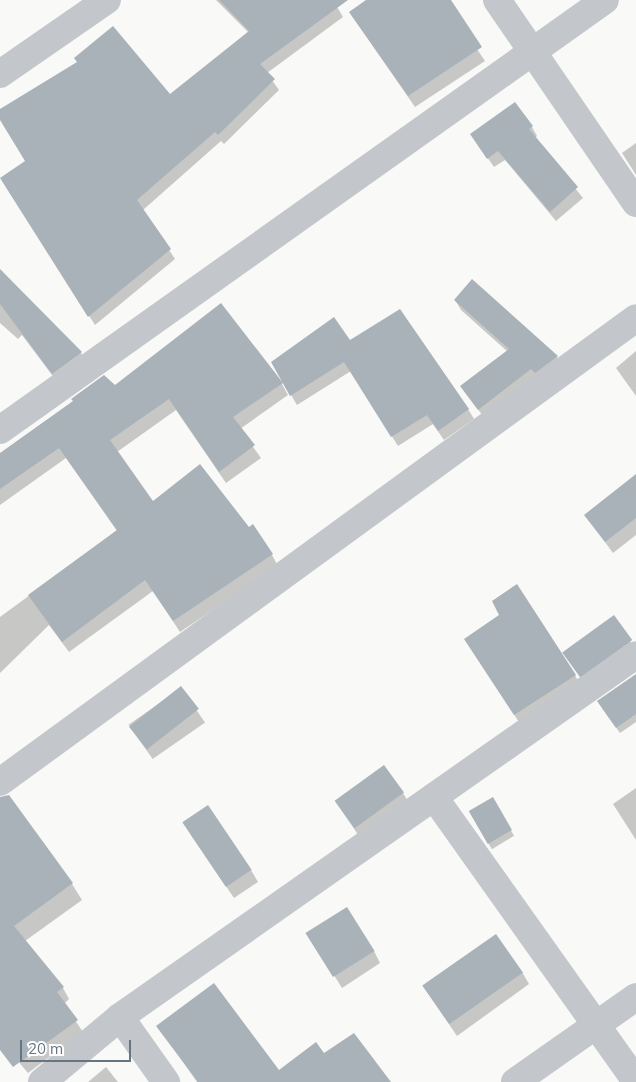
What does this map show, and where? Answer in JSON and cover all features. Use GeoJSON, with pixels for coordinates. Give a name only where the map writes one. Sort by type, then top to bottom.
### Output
{"type":"FeatureCollection","features":[{"type":"Feature","properties":{"kind":"street"},"geometry":{"type":"LineString","coordinates":[[0,74],[107,0]]}},
{"type":"Feature","properties":{"kind":"street"},"geometry":{"type":"LineString","coordinates":[[497,0],[636,203]]}},
{"type":"Feature","properties":{"kind":"street"},"geometry":{"type":"LineString","coordinates":[[0,430],[531,50],[605,0]]}},
{"type":"Feature","properties":{"kind":"street"},"geometry":{"type":"LineString","coordinates":[[0,782],[636,318]]}},
{"type":"Feature","properties":{"kind":"street"},"geometry":{"type":"LineString","coordinates":[[42,1082],[120,1017],[636,655]]}},
{"type":"Feature","properties":{"kind":"street"},"geometry":{"type":"LineString","coordinates":[[434,797],[636,1081]]}},
{"type":"Feature","properties":{"kind":"street"},"geometry":{"type":"LineString","coordinates":[[515,1082],[636,997]]}},
{"type":"Feature","properties":{"kind":"street"},"geometry":{"type":"LineString","coordinates":[[120,1017],[166,1082]]}},
{"type":"Feature","properties":{"kind":"building"},"geometry":{"type":"Polygon","coordinates":[[[219,0],[348,0],[260,64],[275,79],[218,135],[215,132],[137,200],[171,249],[88,317],[0,178],[25,161],[0,120],[0,109],[77,62],[74,58],[113,26],[170,94],[249,31],[219,0]]]}},
{"type":"Feature","properties":{"kind":"building"},"geometry":{"type":"Polygon","coordinates":[[[366,0],[451,0],[482,47],[408,96],[349,12],[366,0]]]}},
{"type":"Feature","properties":{"kind":"building"},"geometry":{"type":"Polygon","coordinates":[[[515,102],[533,126],[529,129],[578,187],[550,212],[498,151],[487,159],[470,134],[515,102]]]}},
{"type":"Feature","properties":{"kind":"building"},"geometry":{"type":"Polygon","coordinates":[[[0,269],[82,352],[52,374],[0,304],[0,269]]]}},
{"type":"Feature","properties":{"kind":"building"},"geometry":{"type":"Polygon","coordinates":[[[472,279],[558,356],[535,373],[531,369],[478,410],[460,386],[509,349],[454,300],[472,279]]]}},
{"type":"Feature","properties":{"kind":"building"},"geometry":{"type":"Polygon","coordinates":[[[221,303],[283,383],[233,417],[255,445],[219,472],[169,399],[110,440],[153,501],[200,464],[249,527],[253,524],[273,554],[173,621],[145,580],[62,642],[28,595],[117,530],[59,448],[0,489],[0,453],[73,401],[71,399],[104,375],[115,385],[221,303]]]}},
{"type":"Feature","properties":{"kind":"building"},"geometry":{"type":"Polygon","coordinates":[[[400,309],[469,409],[438,431],[427,415],[391,437],[344,362],[290,396],[271,362],[334,317],[350,340],[400,309]]]}},
{"type":"Feature","properties":{"kind":"building"},"geometry":{"type":"Polygon","coordinates":[[[636,474],[636,518],[605,542],[584,515],[636,474]]]}},
{"type":"Feature","properties":{"kind":"building"},"geometry":{"type":"Polygon","coordinates":[[[517,584],[576,675],[514,715],[464,639],[499,615],[492,601],[517,584]]]}},
{"type":"Feature","properties":{"kind":"building"},"geometry":{"type":"Polygon","coordinates":[[[614,615],[632,640],[580,678],[562,653],[614,615]]]}},
{"type":"Feature","properties":{"kind":"building"},"geometry":{"type":"Polygon","coordinates":[[[636,674],[636,714],[616,728],[597,701],[636,674]]]}},
{"type":"Feature","properties":{"kind":"building"},"geometry":{"type":"Polygon","coordinates":[[[181,686],[199,709],[147,749],[129,727],[181,686]]]}},
{"type":"Feature","properties":{"kind":"building"},"geometry":{"type":"Polygon","coordinates":[[[384,765],[404,793],[355,828],[335,801],[384,765]]]}},
{"type":"Feature","properties":{"kind":"building"},"geometry":{"type":"Polygon","coordinates":[[[9,795],[73,883],[14,926],[64,987],[57,992],[78,1020],[13,1067],[0,1050],[0,797],[9,795]]]}},
{"type":"Feature","properties":{"kind":"building"},"geometry":{"type":"Polygon","coordinates":[[[493,797],[512,830],[488,844],[469,811],[493,797]]]}},
{"type":"Feature","properties":{"kind":"building"},"geometry":{"type":"Polygon","coordinates":[[[208,805],[252,870],[226,887],[182,822],[208,805]]]}},
{"type":"Feature","properties":{"kind":"building"},"geometry":{"type":"Polygon","coordinates":[[[347,907],[375,951],[333,977],[305,933],[347,907]]]}},
{"type":"Feature","properties":{"kind":"building"},"geometry":{"type":"Polygon","coordinates":[[[496,934],[523,973],[449,1024],[422,986],[496,934]]]}},
{"type":"Feature","properties":{"kind":"building"},"geometry":{"type":"Polygon","coordinates":[[[214,983],[279,1070],[316,1042],[324,1053],[354,1033],[391,1082],[198,1082],[156,1026],[214,983]]]}}]}
